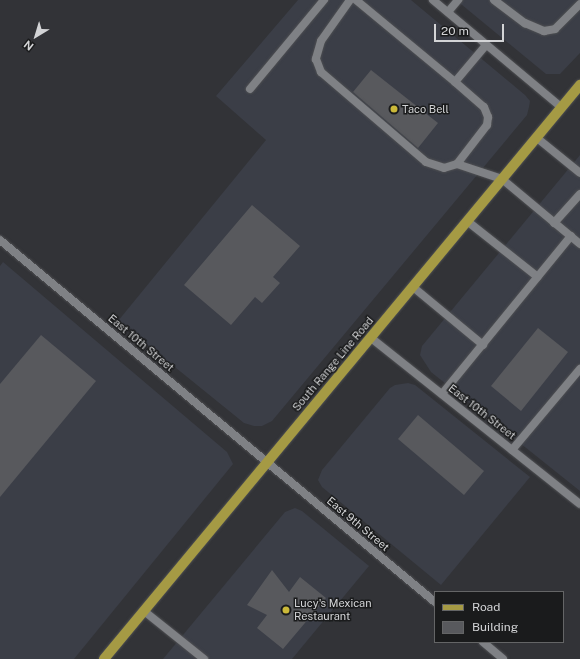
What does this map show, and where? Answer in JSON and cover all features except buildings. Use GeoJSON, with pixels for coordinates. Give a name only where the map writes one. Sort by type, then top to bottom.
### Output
{"type":"FeatureCollection","features":[{"type":"Feature","properties":{"kind":"main road","name":"South Range Line Road"},"geometry":{"type":"LineString","coordinates":[[104,659],[580,85]]}},
{"type":"Feature","properties":{"kind":"street"},"geometry":{"type":"LineString","coordinates":[[250,89],[324,0]]}},
{"type":"Feature","properties":{"kind":"street"},"geometry":{"type":"LineString","coordinates":[[350,0],[321,41],[316,59],[321,72],[426,162],[444,168],[457,164],[487,125],[488,117],[484,107],[356,0]]}},
{"type":"Feature","properties":{"kind":"street"},"geometry":{"type":"LineString","coordinates":[[433,0],[562,108]]}},
{"type":"Feature","properties":{"kind":"street"},"geometry":{"type":"LineString","coordinates":[[448,12],[458,0]]}},
{"type":"Feature","properties":{"kind":"street"},"geometry":{"type":"LineString","coordinates":[[494,0],[525,23],[544,31],[555,30],[580,4]]}},
{"type":"Feature","properties":{"kind":"street"},"geometry":{"type":"LineString","coordinates":[[454,82],[486,45]]}},
{"type":"Feature","properties":{"kind":"street"},"geometry":{"type":"LineString","coordinates":[[537,138],[580,173]]}},
{"type":"Feature","properties":{"kind":"street"},"geometry":{"type":"LineString","coordinates":[[457,164],[502,179],[580,244]]}},
{"type":"Feature","properties":{"kind":"street"},"geometry":{"type":"LineString","coordinates":[[554,223],[580,194]]}},
{"type":"Feature","properties":{"kind":"street"},"geometry":{"type":"LineString","coordinates":[[467,221],[538,277]]}},
{"type":"Feature","properties":{"kind":"street"},"geometry":{"type":"LineString","coordinates":[[442,394],[571,236]]}},
{"type":"Feature","properties":{"kind":"street","name":"East 10th Street"},"geometry":{"type":"LineString","coordinates":[[0,240],[267,462]]}},
{"type":"Feature","properties":{"kind":"street"},"geometry":{"type":"LineString","coordinates":[[413,287],[483,345]]}},
{"type":"Feature","properties":{"kind":"street","name":"East 10th Street"},"geometry":{"type":"LineString","coordinates":[[370,338],[580,504]]}},
{"type":"Feature","properties":{"kind":"street"},"geometry":{"type":"LineString","coordinates":[[512,450],[580,369]]}},
{"type":"Feature","properties":{"kind":"street","name":"East 9th Street"},"geometry":{"type":"LineString","coordinates":[[267,462],[434,601]]}},
{"type":"Feature","properties":{"kind":"street"},"geometry":{"type":"LineString","coordinates":[[144,611],[204,659]]}},
{"type":"Feature","properties":{"kind":"street"},"geometry":{"type":"LineString","coordinates":[[483,643],[503,659]]}},
{"type":"Feature","properties":{"kind":"shaded area"},"geometry":{"type":"Polygon","coordinates":[[[298,0],[411,0],[525,95],[530,101],[527,115],[272,421],[262,426],[254,426],[244,423],[118,321],[266,140],[216,96],[298,0]]]}},
{"type":"Feature","properties":{"kind":"shaded area"},"geometry":{"type":"Polygon","coordinates":[[[456,0],[580,0],[580,53],[560,74],[546,74],[456,0]]]}},
{"type":"Feature","properties":{"kind":"shaded area"},"geometry":{"type":"Polygon","coordinates":[[[580,155],[580,491],[431,372],[420,355],[422,346],[580,155]]]}},
{"type":"Feature","properties":{"kind":"shaded area"},"geometry":{"type":"Polygon","coordinates":[[[3,262],[227,452],[233,464],[74,659],[0,659],[0,266],[3,262]]]}},
{"type":"Feature","properties":{"kind":"shaded area"},"geometry":{"type":"Polygon","coordinates":[[[408,383],[415,385],[530,477],[441,585],[322,487],[318,480],[322,470],[390,388],[395,385],[408,383]]]}},
{"type":"Feature","properties":{"kind":"shaded area"},"geometry":{"type":"Polygon","coordinates":[[[295,508],[302,511],[369,566],[292,659],[163,659],[285,512],[295,508]]]}},
{"type":"Feature","properties":{"kind":"place","name":"Taco Bell"},"geometry":{"type":"Point","coordinates":[394,109]}},
{"type":"Feature","properties":{"kind":"place","name":"Lucy's Mexican Restaurant"},"geometry":{"type":"Point","coordinates":[286,610]}}]}
